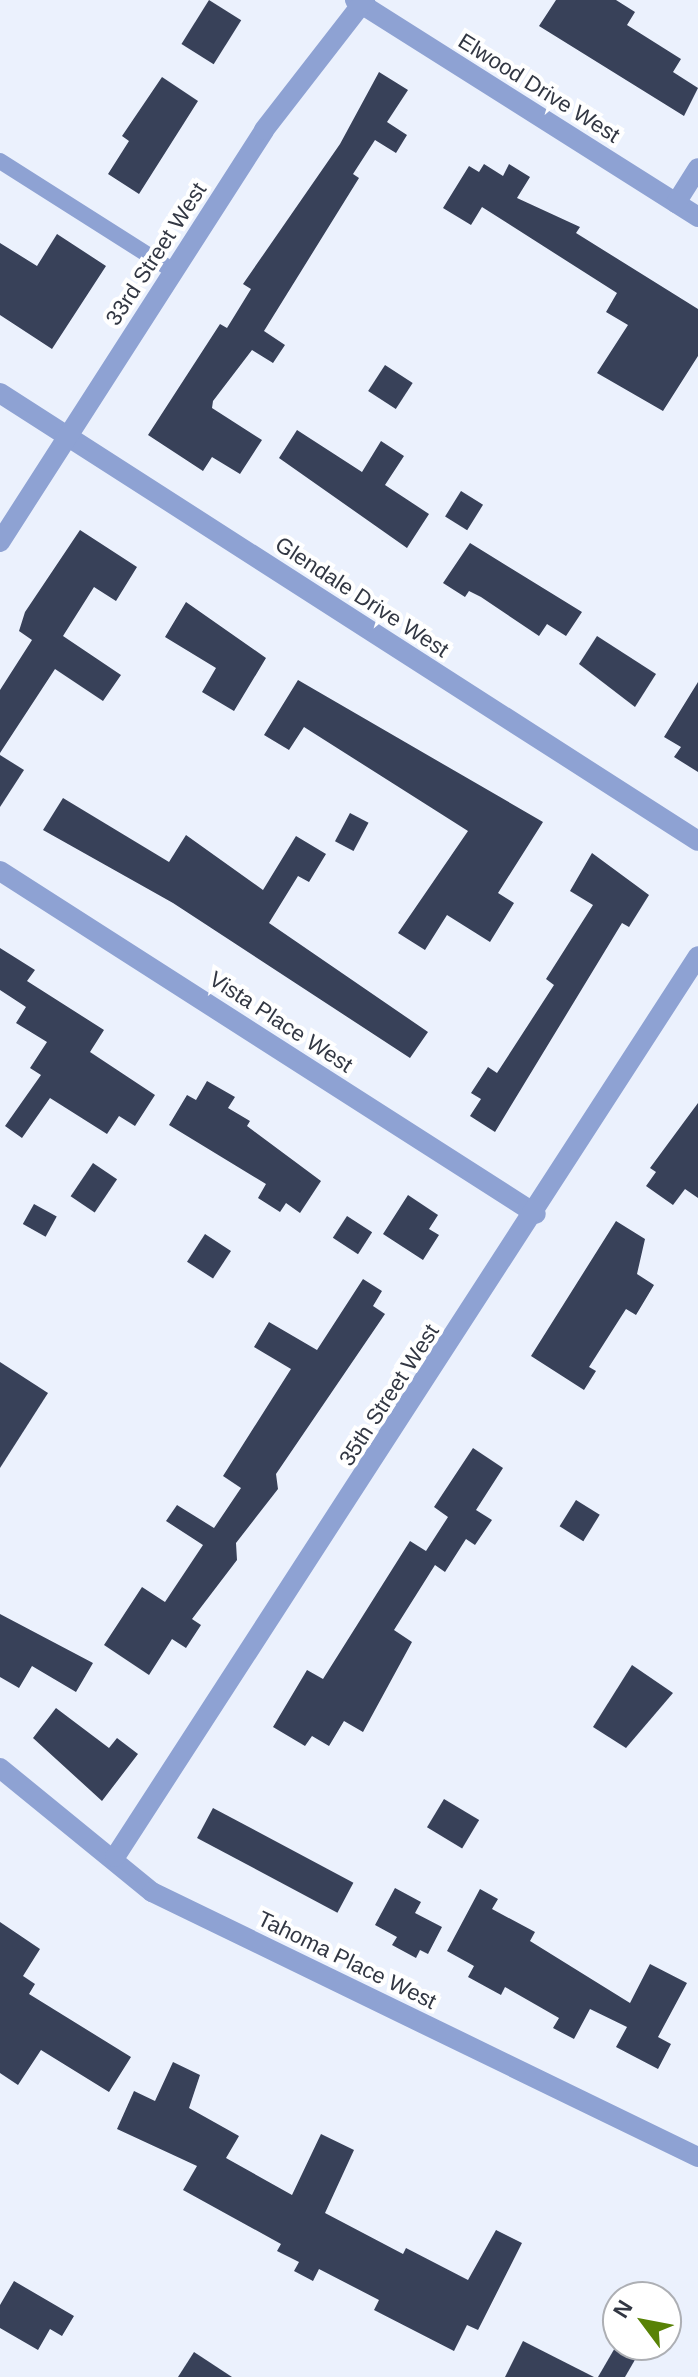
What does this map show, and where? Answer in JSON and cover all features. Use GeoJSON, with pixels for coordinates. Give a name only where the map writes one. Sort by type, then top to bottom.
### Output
{"type":"FeatureCollection","features":[{"type":"Feature","properties":{"kind":"street","name":"Elwood Drive West"},"geometry":{"type":"LineString","coordinates":[[361,2],[698,217]]}},
{"type":"Feature","properties":{"kind":"street","name":"33rd Street West"},"geometry":{"type":"LineString","coordinates":[[0,542],[173,271],[320,50],[361,2]]}},
{"type":"Feature","properties":{"kind":"street"},"geometry":{"type":"LineString","coordinates":[[676,203],[698,168]]}},
{"type":"Feature","properties":{"kind":"street","name":"Glendale Drive West"},"geometry":{"type":"LineString","coordinates":[[0,393],[698,841]]}},
{"type":"Feature","properties":{"kind":"street","name":"Vista Place West"},"geometry":{"type":"LineString","coordinates":[[0,871],[536,1214]]}},
{"type":"Feature","properties":{"kind":"street","name":"35th Street West"},"geometry":{"type":"LineString","coordinates":[[115,1857],[536,1214],[698,956]]}},
{"type":"Feature","properties":{"kind":"street","name":"Tahoma Place West"},"geometry":{"type":"LineString","coordinates":[[0,1768],[115,1857],[152,1892],[698,2157]]}},
{"type":"Feature","properties":{"kind":"lane"},"geometry":{"type":"LineString","coordinates":[[0,161],[173,271]]}},
{"type":"Feature","properties":{"kind":"building"},"geometry":{"type":"Polygon","coordinates":[[[209,0],[241,20],[214,64],[181,44],[209,0]]]}},
{"type":"Feature","properties":{"kind":"building"},"geometry":{"type":"Polygon","coordinates":[[[556,0],[616,0],[635,12],[627,25],[681,59],[673,72],[698,88],[684,116],[539,26],[556,0]]]}},
{"type":"Feature","properties":{"kind":"building"},"geometry":{"type":"Polygon","coordinates":[[[379,72],[408,90],[387,122],[407,135],[396,153],[375,140],[353,174],[359,178],[264,331],[285,345],[273,363],[252,350],[213,401],[212,408],[262,440],[240,474],[212,457],[203,471],[148,435],[220,324],[227,328],[251,289],[243,284],[340,144],[379,72]]]}},
{"type":"Feature","properties":{"kind":"building"},"geometry":{"type":"Polygon","coordinates":[[[162,77],[198,101],[139,194],[108,174],[129,141],[122,136],[162,77]]]}},
{"type":"Feature","properties":{"kind":"building"},"geometry":{"type":"Polygon","coordinates":[[[484,164],[503,176],[509,164],[530,177],[517,198],[580,227],[576,233],[698,309],[698,356],[663,411],[597,373],[628,325],[606,312],[617,293],[482,207],[471,225],[443,208],[469,166],[479,172],[484,164]]]}},
{"type":"Feature","properties":{"kind":"building"},"geometry":{"type":"Polygon","coordinates":[[[57,234],[106,266],[52,349],[0,315],[0,243],[37,266],[57,234]]]}},
{"type":"Feature","properties":{"kind":"building"},"geometry":{"type":"Polygon","coordinates":[[[385,365],[413,383],[396,409],[368,391],[385,365]]]}},
{"type":"Feature","properties":{"kind":"building"},"geometry":{"type":"Polygon","coordinates":[[[297,430],[362,472],[381,441],[404,456],[385,485],[429,514],[407,548],[279,458],[297,430]]]}},
{"type":"Feature","properties":{"kind":"building"},"geometry":{"type":"Polygon","coordinates":[[[461,491],[483,505],[467,530],[445,516],[461,491]]]}},
{"type":"Feature","properties":{"kind":"building"},"geometry":{"type":"Polygon","coordinates":[[[80,530],[137,567],[116,601],[94,587],[63,636],[121,675],[103,701],[55,669],[0,753],[0,690],[32,640],[19,631],[25,612],[80,530]]]}},
{"type":"Feature","properties":{"kind":"building"},"geometry":{"type":"Polygon","coordinates":[[[470,543],[582,612],[566,636],[547,624],[539,636],[481,597],[469,591],[465,597],[443,583],[470,543]]]}},
{"type":"Feature","properties":{"kind":"building"},"geometry":{"type":"Polygon","coordinates":[[[186,602],[266,658],[234,711],[202,692],[216,668],[165,637],[186,602]]]}},
{"type":"Feature","properties":{"kind":"building"},"geometry":{"type":"Polygon","coordinates":[[[597,636],[656,674],[635,707],[579,664],[597,636]]]}},
{"type":"Feature","properties":{"kind":"building"},"geometry":{"type":"Polygon","coordinates":[[[298,680],[543,822],[498,893],[514,903],[490,942],[447,915],[425,950],[398,933],[468,831],[304,727],[289,750],[264,735],[298,680]]]}},
{"type":"Feature","properties":{"kind":"building"},"geometry":{"type":"Polygon","coordinates":[[[698,682],[698,772],[674,757],[681,747],[664,737],[698,682]]]}},
{"type":"Feature","properties":{"kind":"building"},"geometry":{"type":"Polygon","coordinates":[[[0,755],[24,770],[0,807],[0,755]]]}},
{"type":"Feature","properties":{"kind":"building"},"geometry":{"type":"Polygon","coordinates":[[[63,798],[169,862],[186,835],[263,890],[296,836],[326,854],[309,882],[298,876],[269,923],[428,1032],[410,1058],[173,903],[43,830],[63,798]]]}},
{"type":"Feature","properties":{"kind":"building"},"geometry":{"type":"Polygon","coordinates":[[[350,813],[369,823],[354,851],[335,841],[350,813]]]}},
{"type":"Feature","properties":{"kind":"building"},"geometry":{"type":"Polygon","coordinates":[[[592,853],[649,895],[629,927],[622,923],[495,1132],[470,1116],[481,1099],[471,1093],[488,1067],[497,1073],[554,985],[546,979],[593,905],[570,891],[592,853]]]}},
{"type":"Feature","properties":{"kind":"building"},"geometry":{"type":"Polygon","coordinates":[[[0,948],[35,970],[27,981],[104,1030],[90,1052],[155,1095],[135,1126],[119,1116],[107,1134],[50,1098],[22,1138],[5,1126],[41,1075],[30,1068],[47,1042],[16,1023],[26,1007],[0,990],[0,948]]]}},
{"type":"Feature","properties":{"kind":"building"},"geometry":{"type":"Polygon","coordinates":[[[207,1081],[235,1097],[228,1108],[250,1121],[247,1126],[321,1181],[300,1213],[286,1203],[280,1212],[258,1198],[266,1184],[169,1125],[187,1095],[196,1100],[207,1081]]]}},
{"type":"Feature","properties":{"kind":"building"},"geometry":{"type":"Polygon","coordinates":[[[698,1103],[698,1198],[685,1189],[673,1205],[646,1186],[656,1172],[650,1168],[698,1103]]]}},
{"type":"Feature","properties":{"kind":"building"},"geometry":{"type":"Polygon","coordinates":[[[93,1163],[117,1179],[95,1212],[71,1196],[93,1163]]]}},
{"type":"Feature","properties":{"kind":"building"},"geometry":{"type":"Polygon","coordinates":[[[408,1195],[438,1215],[429,1229],[439,1235],[423,1260],[383,1234],[408,1195]]]}},
{"type":"Feature","properties":{"kind":"building"},"geometry":{"type":"Polygon","coordinates":[[[34,1204],[57,1217],[46,1237],[23,1224],[34,1204]]]}},
{"type":"Feature","properties":{"kind":"building"},"geometry":{"type":"Polygon","coordinates":[[[347,1216],[372,1232],[358,1254],[333,1238],[347,1216]]]}},
{"type":"Feature","properties":{"kind":"building"},"geometry":{"type":"Polygon","coordinates":[[[616,1221],[645,1239],[637,1274],[654,1285],[636,1315],[626,1309],[589,1367],[596,1371],[584,1390],[531,1356],[616,1221]]]}},
{"type":"Feature","properties":{"kind":"building"},"geometry":{"type":"Polygon","coordinates":[[[205,1234],[231,1251],[213,1279],[187,1262],[205,1234]]]}},
{"type":"Feature","properties":{"kind":"building"},"geometry":{"type":"Polygon","coordinates":[[[363,1279],[382,1291],[373,1306],[385,1314],[276,1474],[278,1489],[236,1543],[237,1560],[192,1619],[201,1625],[186,1648],[172,1639],[149,1675],[104,1645],[142,1587],[165,1602],[203,1545],[166,1521],[177,1505],[214,1528],[241,1488],[223,1476],[291,1369],[254,1347],[269,1322],[317,1350],[363,1279]]]}},
{"type":"Feature","properties":{"kind":"building"},"geometry":{"type":"Polygon","coordinates":[[[0,1362],[48,1393],[0,1468],[0,1362]]]}},
{"type":"Feature","properties":{"kind":"building"},"geometry":{"type":"Polygon","coordinates":[[[473,1448],[503,1468],[476,1510],[492,1520],[475,1545],[466,1539],[445,1572],[435,1565],[394,1630],[412,1642],[363,1732],[344,1721],[329,1746],[312,1736],[305,1746],[273,1727],[307,1670],[323,1679],[410,1541],[426,1551],[448,1517],[434,1507],[473,1448]]]}},
{"type":"Feature","properties":{"kind":"building"},"geometry":{"type":"Polygon","coordinates":[[[576,1500],[600,1515],[583,1541],[560,1526],[576,1500]]]}},
{"type":"Feature","properties":{"kind":"building"},"geometry":{"type":"Polygon","coordinates":[[[0,1614],[93,1663],[76,1692],[32,1666],[19,1688],[0,1677],[0,1614]]]}},
{"type":"Feature","properties":{"kind":"building"},"geometry":{"type":"Polygon","coordinates":[[[632,1665],[673,1693],[626,1748],[593,1727],[632,1665]]]}},
{"type":"Feature","properties":{"kind":"building"},"geometry":{"type":"Polygon","coordinates":[[[56,1708],[109,1748],[117,1738],[138,1754],[102,1801],[33,1738],[56,1708]]]}},
{"type":"Feature","properties":{"kind":"building"},"geometry":{"type":"Polygon","coordinates":[[[444,1799],[479,1820],[462,1848],[427,1827],[444,1799]]]}},
{"type":"Feature","properties":{"kind":"building"},"geometry":{"type":"Polygon","coordinates":[[[213,1808],[353,1883],[337,1913],[197,1838],[213,1808]]]}},
{"type":"Feature","properties":{"kind":"building"},"geometry":{"type":"Polygon","coordinates":[[[395,1888],[421,1902],[415,1913],[442,1927],[428,1954],[420,1950],[416,1958],[392,1945],[397,1937],[375,1925],[395,1888]]]}},
{"type":"Feature","properties":{"kind":"building"},"geometry":{"type":"Polygon","coordinates":[[[480,1889],[498,1899],[492,1909],[535,1932],[530,1941],[630,2003],[650,1964],[687,1983],[658,2037],[671,2044],[658,2069],[616,2047],[627,2027],[590,2009],[574,2039],[553,2028],[559,2018],[505,1987],[501,1995],[468,1977],[474,1966],[447,1951],[480,1889]]]}},
{"type":"Feature","properties":{"kind":"building"},"geometry":{"type":"Polygon","coordinates":[[[0,1922],[40,1949],[23,1976],[35,1984],[29,1994],[131,2057],[109,2092],[41,2050],[18,2085],[0,2073],[0,1922]]]}},
{"type":"Feature","properties":{"kind":"building"},"geometry":{"type":"Polygon","coordinates":[[[173,2062],[200,2075],[189,2108],[239,2136],[226,2158],[292,2195],[321,2134],[354,2150],[325,2213],[403,2254],[406,2248],[468,2280],[496,2230],[522,2243],[478,2330],[467,2325],[454,2351],[374,2310],[379,2300],[319,2269],[313,2281],[294,2271],[299,2262],[277,2251],[281,2244],[183,2190],[197,2166],[117,2129],[134,2091],[155,2101],[173,2062]]]}},
{"type":"Feature","properties":{"kind":"building"},"geometry":{"type":"Polygon","coordinates":[[[14,2281],[74,2316],[62,2336],[50,2329],[38,2350],[0,2328],[0,2305],[14,2281]]]}},
{"type":"Feature","properties":{"kind":"building"},"geometry":{"type":"Polygon","coordinates":[[[523,2341],[594,2377],[505,2377],[523,2341]]]}},
{"type":"Feature","properties":{"kind":"building"},"geometry":{"type":"Polygon","coordinates":[[[194,2352],[232,2377],[178,2377],[194,2352]]]}},
{"type":"Feature","properties":{"kind":"building"},"geometry":{"type":"Polygon","coordinates":[[[607,2361],[634,2361],[625,2377],[598,2377],[607,2361]]]}}]}
